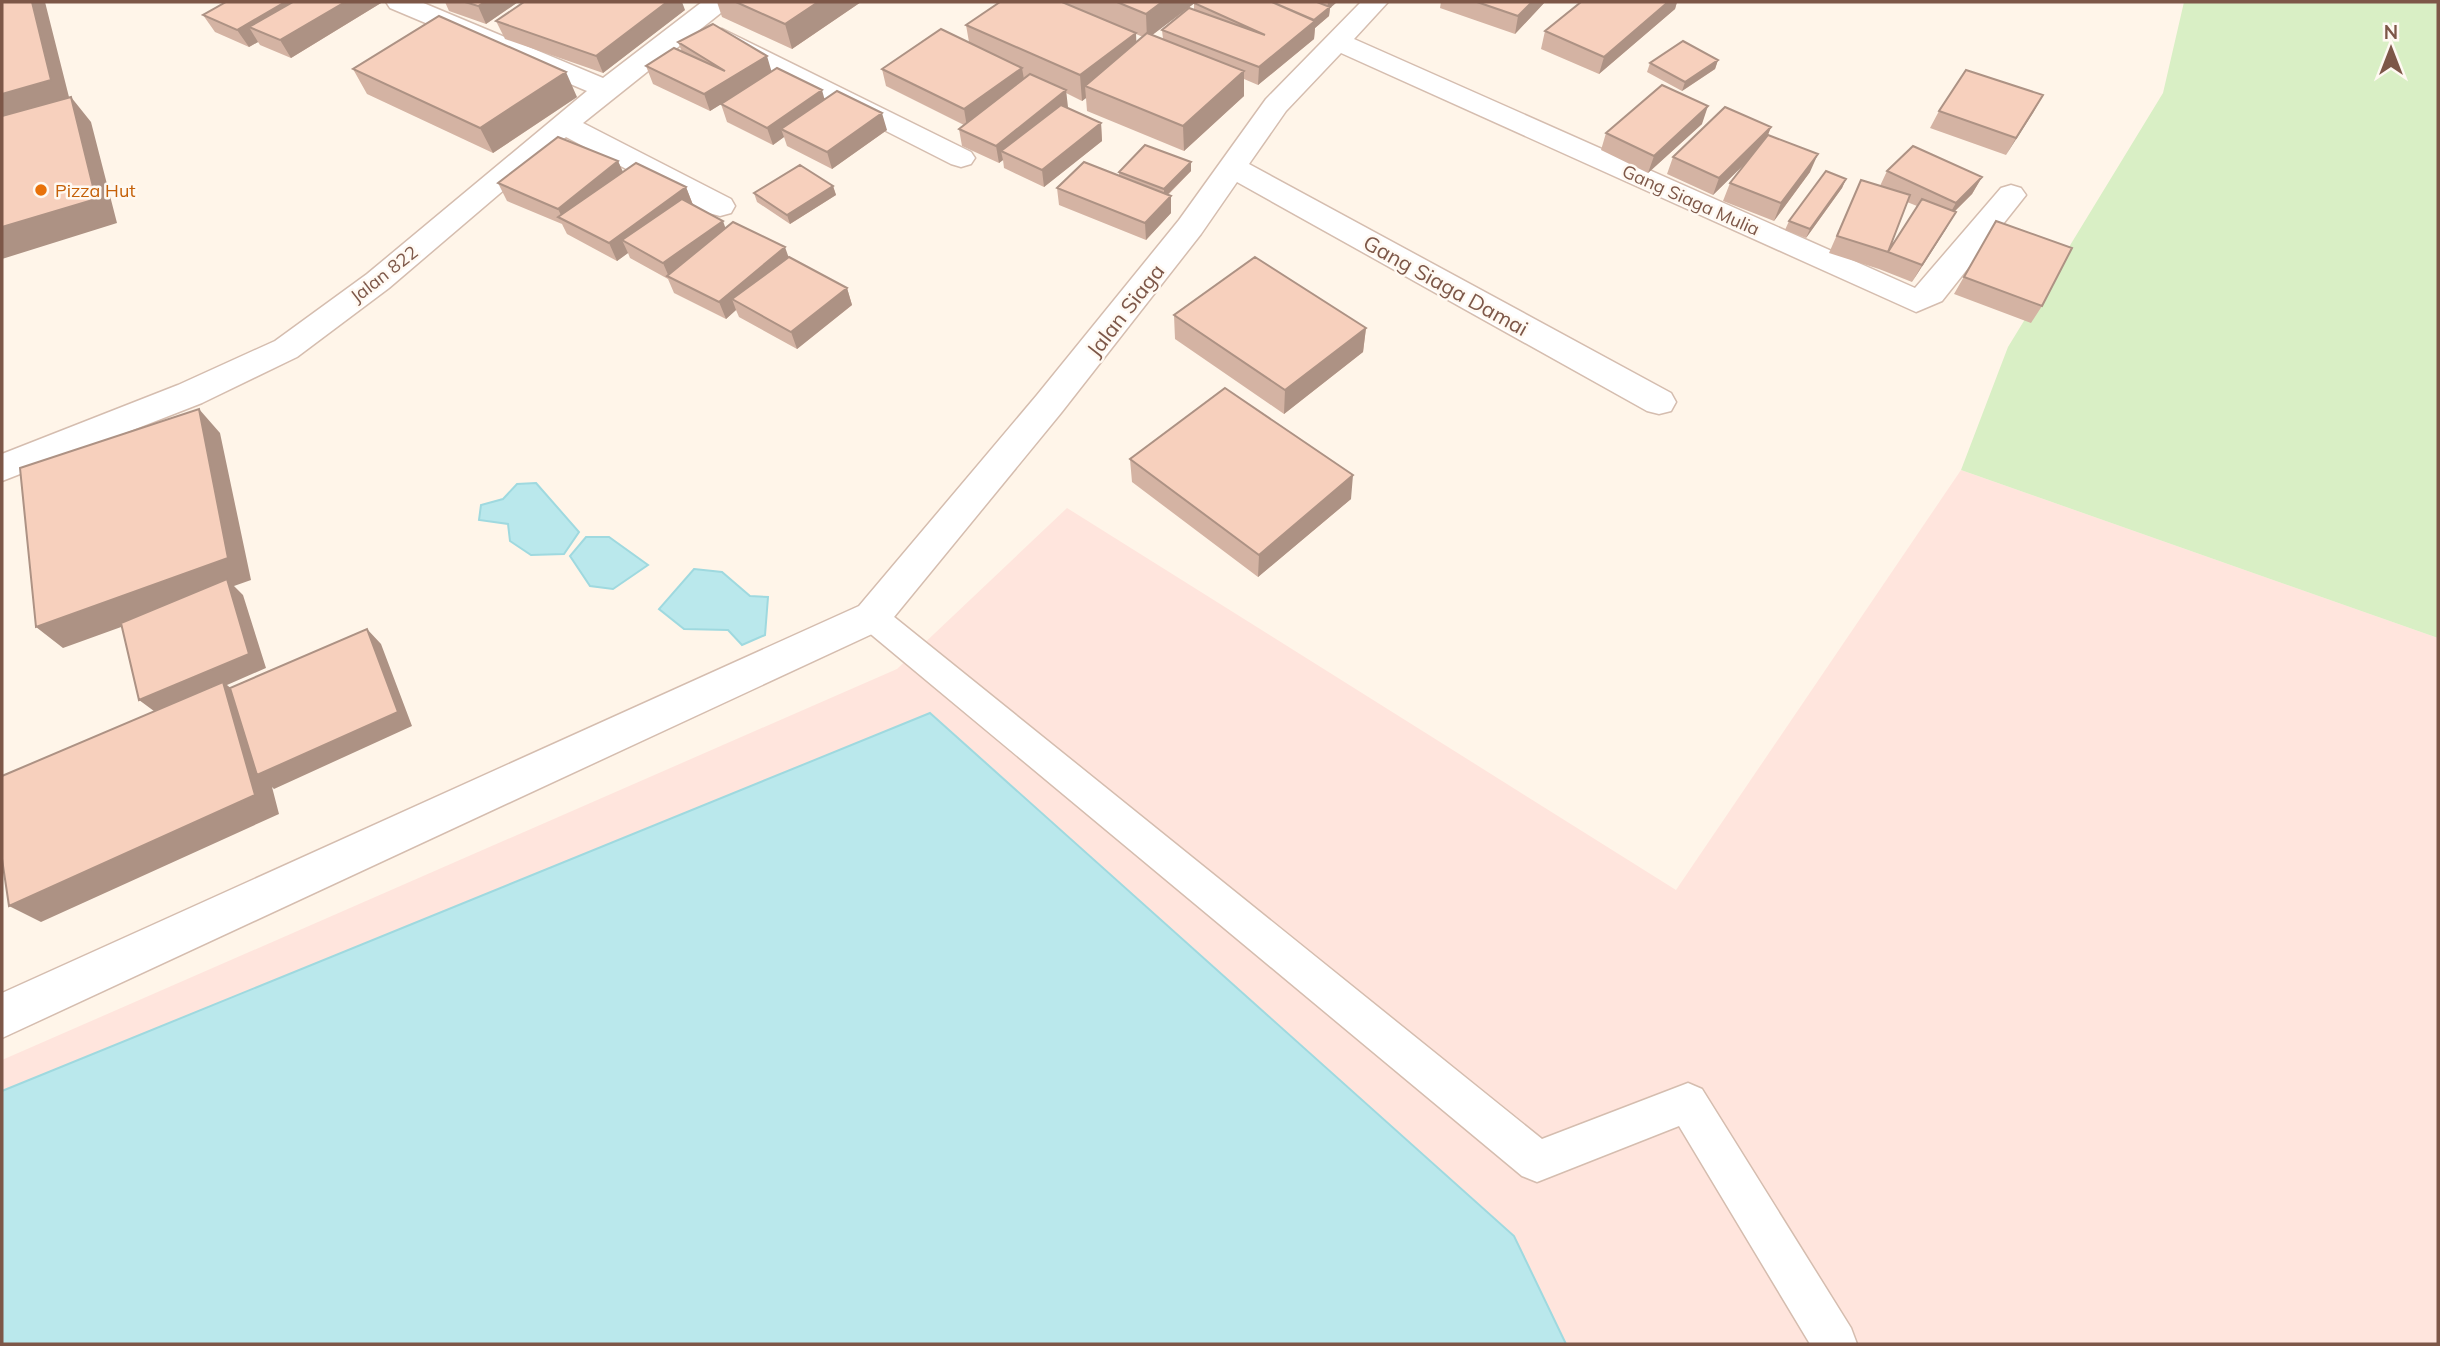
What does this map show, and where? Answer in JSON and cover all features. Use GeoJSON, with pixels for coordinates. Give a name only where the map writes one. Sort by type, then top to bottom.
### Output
{"type":"FeatureCollection","features":[{"type":"Feature","properties":{"kind":"street"},"geometry":{"type":"LineString","coordinates":[[399,2],[606,89]]}},
{"type":"Feature","properties":{"kind":"street","name":"Jalan 822"},"geometry":{"type":"LineString","coordinates":[[2,468],[190,394],[286,348],[379,281],[606,89],[718,2]]}},
{"type":"Feature","properties":{"kind":"street","name":"Jalan Siaga"},"geometry":{"type":"LineString","coordinates":[[872,617],[1049,404],[1190,227],[1232,167],[1263,99],[1336,41],[1375,2]]}},
{"type":"Feature","properties":{"kind":"street"},"geometry":{"type":"LineString","coordinates":[[692,21],[961,158]]}},
{"type":"Feature","properties":{"kind":"street","name":"Gang Siaga Mulia"},"geometry":{"type":"LineString","coordinates":[[1336,41],[1916,301],[1931,293],[2011,195]]}},
{"type":"Feature","properties":{"kind":"street"},"geometry":{"type":"LineString","coordinates":[[565,125],[720,206]]}},
{"type":"Feature","properties":{"kind":"street","name":"Gang Siaga Damai"},"geometry":{"type":"LineString","coordinates":[[1232,167],[1660,402]]}},
{"type":"Feature","properties":{"kind":"street"},"geometry":{"type":"LineString","coordinates":[[2,1016],[872,617]]}},
{"type":"Feature","properties":{"kind":"lane"},"geometry":{"type":"LineString","coordinates":[[872,617],[1536,1161],[1688,1103],[1835,1344]]}},
{"type":"Feature","properties":{"kind":"shaded area"},"geometry":{"type":"Polygon","coordinates":[[[1961,470],[2438,638],[2438,1344],[2,1344],[2,1060],[897,669],[1067,508],[1676,890],[1961,470]]]}},
{"type":"Feature","properties":{"kind":"green space"},"geometry":{"type":"Polygon","coordinates":[[[2184,2],[2438,2],[2438,638],[1961,470],[2008,347],[2163,93],[2184,2]]]}},
{"type":"Feature","properties":{"kind":"water"},"geometry":{"type":"Polygon","coordinates":[[[536,483],[579,532],[564,554],[531,555],[510,541],[508,524],[479,520],[481,505],[503,499],[517,484],[536,483]]]}},
{"type":"Feature","properties":{"kind":"water"},"geometry":{"type":"Polygon","coordinates":[[[586,537],[609,537],[648,565],[613,589],[590,586],[570,556],[586,537]]]}},
{"type":"Feature","properties":{"kind":"water"},"geometry":{"type":"Polygon","coordinates":[[[694,569],[722,572],[750,596],[768,597],[765,635],[742,645],[728,630],[684,629],[659,609],[694,569]]]}},
{"type":"Feature","properties":{"kind":"water"},"geometry":{"type":"Polygon","coordinates":[[[930,713],[1514,1236],[1566,1344],[2,1344],[2,1091],[930,713]]]}},
{"type":"Feature","properties":{"kind":"building"},"geometry":{"type":"Polygon","coordinates":[[[2,2],[32,2],[51,80],[2,94],[2,2]]]}},
{"type":"Feature","properties":{"kind":"building"},"geometry":{"type":"Polygon","coordinates":[[[226,2],[285,2],[237,30],[203,15],[226,2]]]}},
{"type":"Feature","properties":{"kind":"building"},"geometry":{"type":"Polygon","coordinates":[[[293,2],[345,2],[280,40],[249,27],[293,2]]]}},
{"type":"Feature","properties":{"kind":"building"},"geometry":{"type":"Polygon","coordinates":[[[465,2],[485,2],[478,6],[465,2]]]}},
{"type":"Feature","properties":{"kind":"building"},"geometry":{"type":"Polygon","coordinates":[[[524,2],[667,2],[596,56],[496,21],[524,2]]]}},
{"type":"Feature","properties":{"kind":"building"},"geometry":{"type":"Polygon","coordinates":[[[736,2],[818,2],[785,24],[736,2]]]}},
{"type":"Feature","properties":{"kind":"building"},"geometry":{"type":"Polygon","coordinates":[[[1000,2],[1062,2],[1136,33],[1080,75],[966,25],[1000,2]]]}},
{"type":"Feature","properties":{"kind":"building"},"geometry":{"type":"Polygon","coordinates":[[[1117,2],[1162,2],[1146,14],[1117,2]]]}},
{"type":"Feature","properties":{"kind":"building"},"geometry":{"type":"Polygon","coordinates":[[[1272,2],[1315,21],[1259,67],[1162,30],[1189,8],[1265,35],[1194,3],[1272,2]]]}},
{"type":"Feature","properties":{"kind":"building"},"geometry":{"type":"Polygon","coordinates":[[[1272,2],[1317,2],[1330,7],[1314,20],[1272,2]]]}},
{"type":"Feature","properties":{"kind":"building"},"geometry":{"type":"Polygon","coordinates":[[[1477,2],[1532,2],[1518,16],[1477,2]]]}},
{"type":"Feature","properties":{"kind":"building"},"geometry":{"type":"Polygon","coordinates":[[[1581,2],[1668,2],[1604,57],[1545,31],[1581,2]]]}},
{"type":"Feature","properties":{"kind":"building"},"geometry":{"type":"Polygon","coordinates":[[[439,16],[566,72],[480,128],[353,69],[439,16]]]}},
{"type":"Feature","properties":{"kind":"building"},"geometry":{"type":"Polygon","coordinates":[[[713,24],[767,56],[704,94],[646,66],[674,48],[725,71],[678,42],[713,24]]]}},
{"type":"Feature","properties":{"kind":"building"},"geometry":{"type":"Polygon","coordinates":[[[941,29],[1022,68],[964,109],[882,69],[941,29]]]}},
{"type":"Feature","properties":{"kind":"building"},"geometry":{"type":"Polygon","coordinates":[[[1147,33],[1244,71],[1183,126],[1085,86],[1147,33]]]}},
{"type":"Feature","properties":{"kind":"building"},"geometry":{"type":"Polygon","coordinates":[[[1683,41],[1718,60],[1685,82],[1650,63],[1683,41]]]}},
{"type":"Feature","properties":{"kind":"building"},"geometry":{"type":"Polygon","coordinates":[[[777,68],[822,90],[767,128],[721,104],[777,68]]]}},
{"type":"Feature","properties":{"kind":"building"},"geometry":{"type":"Polygon","coordinates":[[[1966,70],[2043,95],[2016,138],[1939,111],[1966,70]]]}},
{"type":"Feature","properties":{"kind":"building"},"geometry":{"type":"Polygon","coordinates":[[[1030,74],[1066,90],[996,146],[959,129],[1030,74]]]}},
{"type":"Feature","properties":{"kind":"building"},"geometry":{"type":"Polygon","coordinates":[[[1662,85],[1708,106],[1654,156],[1606,133],[1662,85]]]}},
{"type":"Feature","properties":{"kind":"building"},"geometry":{"type":"Polygon","coordinates":[[[837,91],[882,113],[827,152],[781,129],[837,91]]]}},
{"type":"Feature","properties":{"kind":"building"},"geometry":{"type":"Polygon","coordinates":[[[71,97],[96,199],[2,227],[2,116],[71,97]]]}},
{"type":"Feature","properties":{"kind":"building"},"geometry":{"type":"Polygon","coordinates":[[[1061,105],[1101,123],[1042,170],[1001,151],[1061,105]]]}},
{"type":"Feature","properties":{"kind":"building"},"geometry":{"type":"Polygon","coordinates":[[[1725,107],[1771,127],[1719,178],[1673,157],[1725,107]]]}},
{"type":"Feature","properties":{"kind":"building"},"geometry":{"type":"Polygon","coordinates":[[[1768,135],[1818,154],[1781,203],[1730,183],[1768,135]]]}},
{"type":"Feature","properties":{"kind":"building"},"geometry":{"type":"Polygon","coordinates":[[[558,137],[618,161],[558,209],[498,183],[558,137]]]}},
{"type":"Feature","properties":{"kind":"building"},"geometry":{"type":"Polygon","coordinates":[[[1145,145],[1191,162],[1164,189],[1119,172],[1145,145]]]}},
{"type":"Feature","properties":{"kind":"building"},"geometry":{"type":"Polygon","coordinates":[[[1913,146],[1982,177],[1956,203],[1887,171],[1913,146]]]}},
{"type":"Feature","properties":{"kind":"building"},"geometry":{"type":"Polygon","coordinates":[[[1084,162],[1171,196],[1145,223],[1057,188],[1084,162]]]}},
{"type":"Feature","properties":{"kind":"building"},"geometry":{"type":"Polygon","coordinates":[[[636,163],[686,187],[609,243],[558,217],[636,163]]]}},
{"type":"Feature","properties":{"kind":"building"},"geometry":{"type":"Polygon","coordinates":[[[800,165],[833,186],[787,215],[754,193],[800,165]]]}},
{"type":"Feature","properties":{"kind":"building"},"geometry":{"type":"Polygon","coordinates":[[[1826,171],[1846,179],[1810,229],[1789,221],[1826,171]]]}},
{"type":"Feature","properties":{"kind":"building"},"geometry":{"type":"Polygon","coordinates":[[[1861,180],[1910,195],[1888,252],[1837,236],[1861,180]]]}},
{"type":"Feature","properties":{"kind":"building"},"geometry":{"type":"Polygon","coordinates":[[[682,199],[723,221],[663,263],[622,240],[682,199]]]}},
{"type":"Feature","properties":{"kind":"building"},"geometry":{"type":"Polygon","coordinates":[[[1922,199],[1956,212],[1922,265],[1888,252],[1922,199]]]}},
{"type":"Feature","properties":{"kind":"building"},"geometry":{"type":"Polygon","coordinates":[[[1996,221],[2072,248],[2042,306],[1964,277],[1996,221]]]}},
{"type":"Feature","properties":{"kind":"building"},"geometry":{"type":"Polygon","coordinates":[[[733,222],[785,247],[719,302],[667,276],[733,222]]]}},
{"type":"Feature","properties":{"kind":"building"},"geometry":{"type":"Polygon","coordinates":[[[789,257],[847,288],[791,332],[732,299],[789,257]]]}},
{"type":"Feature","properties":{"kind":"building"},"geometry":{"type":"Polygon","coordinates":[[[1255,257],[1366,328],[1285,390],[1174,315],[1255,257]]]}},
{"type":"Feature","properties":{"kind":"building"},"geometry":{"type":"Polygon","coordinates":[[[1225,388],[1353,475],[1259,555],[1130,459],[1225,388]]]}},
{"type":"Feature","properties":{"kind":"building"},"geometry":{"type":"Polygon","coordinates":[[[199,409],[228,558],[36,627],[20,468],[199,409]]]}},
{"type":"Feature","properties":{"kind":"building"},"geometry":{"type":"Polygon","coordinates":[[[227,579],[249,654],[139,700],[121,623],[227,579]]]}},
{"type":"Feature","properties":{"kind":"building"},"geometry":{"type":"Polygon","coordinates":[[[367,629],[398,712],[257,775],[230,688],[367,629]]]}},
{"type":"Feature","properties":{"kind":"building"},"geometry":{"type":"Polygon","coordinates":[[[223,682],[255,795],[9,906],[2,859],[2,776],[223,682]]]}},
{"type":"Feature","properties":{"kind":"place","name":"Pizza Hut"},"geometry":{"type":"Point","coordinates":[41,190]}}]}
